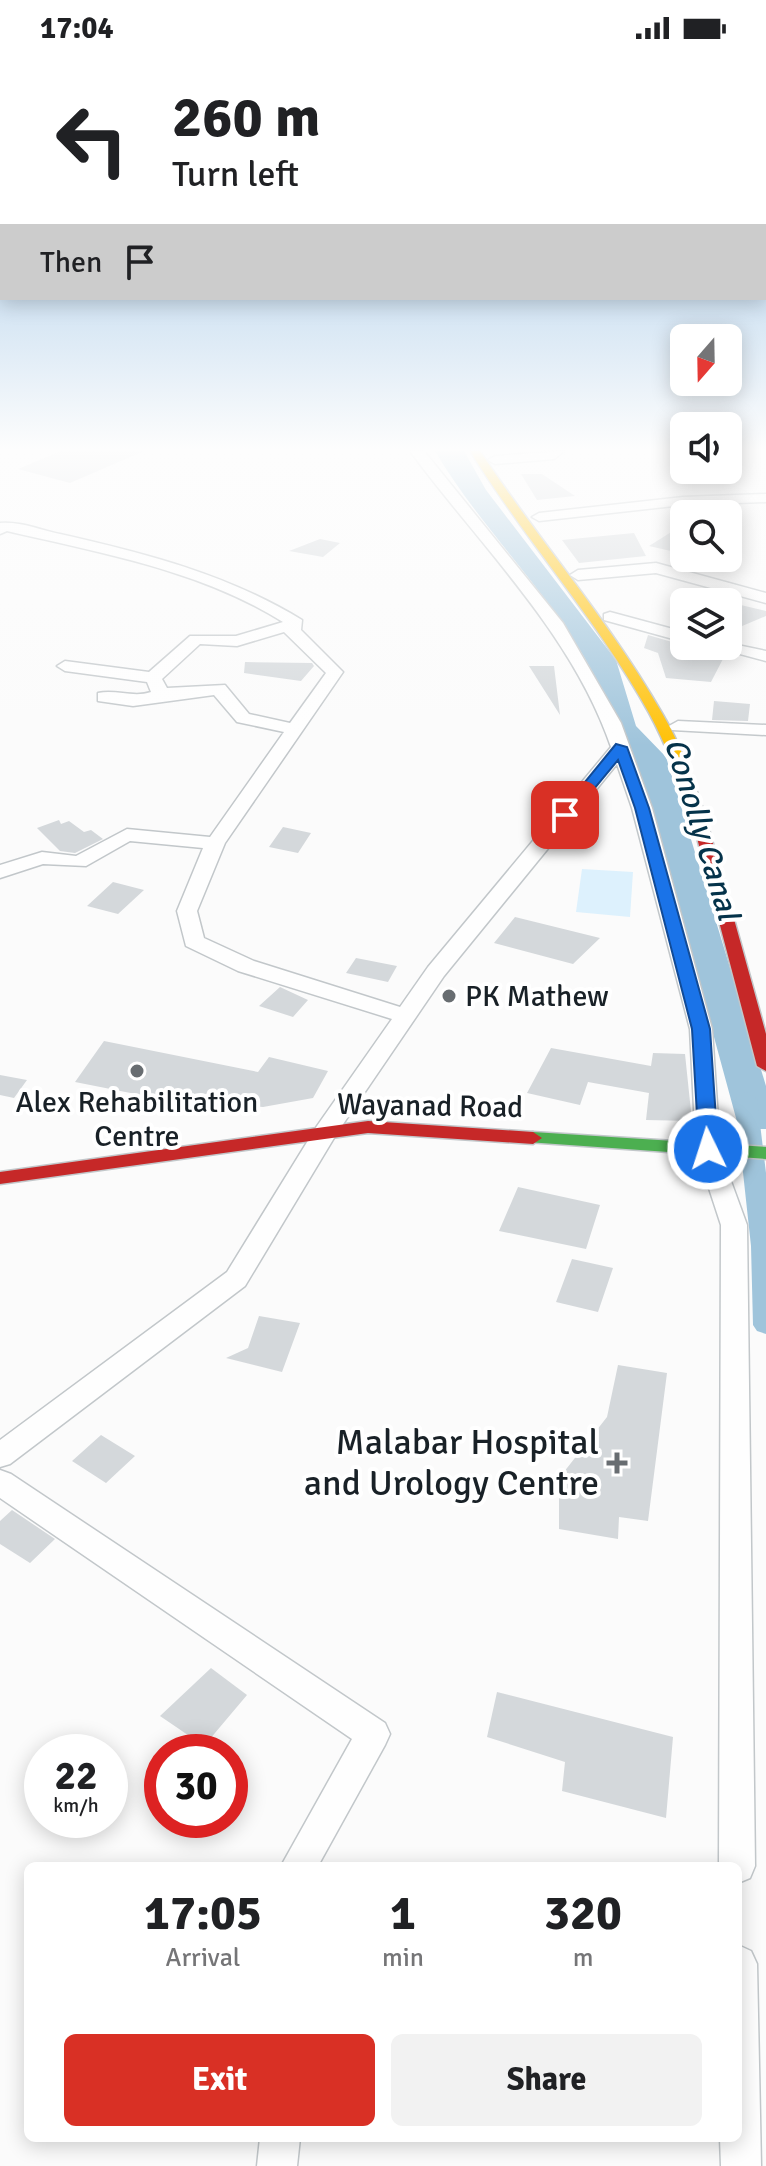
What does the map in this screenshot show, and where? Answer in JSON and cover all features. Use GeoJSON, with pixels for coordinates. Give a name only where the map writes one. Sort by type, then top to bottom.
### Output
{"type":"FeatureCollection","features":[{"type":"Feature","properties":{"kind":"main road"},"geometry":{"type":"LineString","coordinates":[[544,549],[629,667],[688,779],[766,1066]]}},
{"type":"Feature","properties":{"kind":"main road"},"geometry":{"type":"LineString","coordinates":[[561,549],[638,652],[686,741],[766,999]]}},
{"type":"Feature","properties":{"kind":"main road","name":"Wayanad Road"},"geometry":{"type":"LineString","coordinates":[[0,1178],[325,1147],[368,1127],[484,1132],[716,1167],[766,1153]]}},
{"type":"Feature","properties":{"kind":"main road"},"geometry":{"type":"LineString","coordinates":[[0,1197],[325,1147]]}},
{"type":"Feature","properties":{"kind":"street"},"geometry":{"type":"LineString","coordinates":[[98,549],[230,588],[279,611],[296,623]]}},
{"type":"Feature","properties":{"kind":"street"},"geometry":{"type":"LineString","coordinates":[[496,549],[557,626],[612,723],[642,808],[701,1029],[716,1167],[734,1225],[737,1862]]}},
{"type":"Feature","properties":{"kind":"street"},"geometry":{"type":"LineString","coordinates":[[578,575],[656,568],[766,598]]}},
{"type":"Feature","properties":{"kind":"street"},"geometry":{"type":"LineString","coordinates":[[610,617],[670,633]]}},
{"type":"Feature","properties":{"kind":"street"},"geometry":{"type":"LineString","coordinates":[[296,623],[292,631],[335,672],[215,843],[187,911],[194,941],[274,976],[406,1016]]}},
{"type":"Feature","properties":{"kind":"street"},"geometry":{"type":"LineString","coordinates":[[104,697],[121,701],[148,700],[196,639],[237,641],[296,623]]}},
{"type":"Feature","properties":{"kind":"street"},"geometry":{"type":"LineString","coordinates":[[742,651],[766,656]]}},
{"type":"Feature","properties":{"kind":"street"},"geometry":{"type":"LineString","coordinates":[[65,666],[157,686],[219,689],[243,718],[297,730]]}},
{"type":"Feature","properties":{"kind":"street"},"geometry":{"type":"LineString","coordinates":[[678,726],[766,730]]}},
{"type":"Feature","properties":{"kind":"street"},"geometry":{"type":"LineString","coordinates":[[0,1456],[236,1279],[325,1147],[436,972],[621,747]]}},
{"type":"Feature","properties":{"kind":"street"},"geometry":{"type":"LineString","coordinates":[[0,872],[42,858],[79,862],[127,835],[215,843]]}},
{"type":"Feature","properties":{"kind":"street"},"geometry":{"type":"LineString","coordinates":[[0,1482],[373,1734],[301,1862]]}},
{"type":"Feature","properties":{"kind":"street"},"geometry":{"type":"LineString","coordinates":[[277,2166],[280,2142]]}},
{"type":"Feature","properties":{"kind":"street"},"geometry":{"type":"LineString","coordinates":[[741,2142],[741,2166]]}},
{"type":"Feature","properties":{"kind":"shaded area"},"geometry":{"type":"Polygon","coordinates":[[[582,869],[633,872],[630,917],[576,912],[582,869]]]}},
{"type":"Feature","properties":{"kind":"water"},"geometry":{"type":"Polygon","coordinates":[[[506,549],[531,549],[616,660],[636,726],[666,757],[766,1086],[766,1129],[739,1129],[690,950],[629,756],[593,673],[576,643],[506,549]]]}},
{"type":"Feature","properties":{"kind":"building"},"geometry":{"type":"Polygon","coordinates":[[[293,549],[332,549],[323,557],[289,551],[293,549]]]}},
{"type":"Feature","properties":{"kind":"building"},"geometry":{"type":"Polygon","coordinates":[[[569,549],[643,549],[646,556],[579,563],[569,549]]]}},
{"type":"Feature","properties":{"kind":"building"},"geometry":{"type":"Polygon","coordinates":[[[742,605],[766,611],[766,616],[742,626],[742,605]]]}},
{"type":"Feature","properties":{"kind":"building"},"geometry":{"type":"Polygon","coordinates":[[[648,635],[670,641],[670,660],[722,660],[711,682],[666,678],[658,653],[644,648],[648,635]]]}},
{"type":"Feature","properties":{"kind":"building"},"geometry":{"type":"Polygon","coordinates":[[[245,662],[312,663],[314,666],[301,681],[244,673],[245,662]]]}},
{"type":"Feature","properties":{"kind":"building"},"geometry":{"type":"Polygon","coordinates":[[[529,666],[554,666],[560,715],[529,666]]]}},
{"type":"Feature","properties":{"kind":"building"},"geometry":{"type":"Polygon","coordinates":[[[714,701],[750,704],[748,721],[712,720],[714,701]]]}},
{"type":"Feature","properties":{"kind":"building"},"geometry":{"type":"Polygon","coordinates":[[[59,820],[61,824],[69,821],[84,832],[91,830],[103,839],[75,853],[60,851],[37,828],[59,820]]]}},
{"type":"Feature","properties":{"kind":"building"},"geometry":{"type":"Polygon","coordinates":[[[283,827],[311,833],[298,853],[269,847],[283,827]]]}},
{"type":"Feature","properties":{"kind":"building"},"geometry":{"type":"Polygon","coordinates":[[[113,882],[144,890],[118,914],[87,906],[113,882]]]}},
{"type":"Feature","properties":{"kind":"building"},"geometry":{"type":"Polygon","coordinates":[[[515,917],[600,938],[573,964],[494,943],[515,917]]]}},
{"type":"Feature","properties":{"kind":"building"},"geometry":{"type":"Polygon","coordinates":[[[356,958],[397,966],[388,982],[346,973],[356,958]]]}},
{"type":"Feature","properties":{"kind":"building"},"geometry":{"type":"Polygon","coordinates":[[[280,987],[308,1000],[293,1017],[259,1006],[280,987]]]}},
{"type":"Feature","properties":{"kind":"building"},"geometry":{"type":"Polygon","coordinates":[[[104,1041],[258,1072],[269,1057],[328,1071],[313,1098],[263,1107],[226,1104],[224,1107],[171,1101],[75,1082],[104,1041]]]}},
{"type":"Feature","properties":{"kind":"building"},"geometry":{"type":"Polygon","coordinates":[[[551,1048],[651,1066],[653,1053],[685,1054],[692,1121],[646,1120],[649,1093],[588,1082],[580,1105],[527,1093],[551,1048]]]}},
{"type":"Feature","properties":{"kind":"building"},"geometry":{"type":"Polygon","coordinates":[[[0,1075],[27,1080],[14,1098],[0,1095],[0,1075]]]}},
{"type":"Feature","properties":{"kind":"building"},"geometry":{"type":"Polygon","coordinates":[[[518,1187],[600,1205],[586,1249],[499,1231],[518,1187]]]}},
{"type":"Feature","properties":{"kind":"building"},"geometry":{"type":"Polygon","coordinates":[[[572,1259],[613,1268],[598,1312],[556,1302],[572,1259]]]}},
{"type":"Feature","properties":{"kind":"building"},"geometry":{"type":"Polygon","coordinates":[[[259,1316],[300,1323],[282,1372],[226,1358],[248,1348],[259,1316]]]}},
{"type":"Feature","properties":{"kind":"building"},"geometry":{"type":"Polygon","coordinates":[[[618,1365],[667,1373],[648,1521],[619,1517],[618,1539],[559,1529],[559,1494],[549,1491],[607,1417],[618,1365]]]}},
{"type":"Feature","properties":{"kind":"building"},"geometry":{"type":"Polygon","coordinates":[[[101,1435],[135,1456],[106,1483],[72,1461],[101,1435]]]}},
{"type":"Feature","properties":{"kind":"building"},"geometry":{"type":"Polygon","coordinates":[[[12,1510],[55,1539],[30,1563],[0,1544],[0,1521],[12,1510]]]}},
{"type":"Feature","properties":{"kind":"building"},"geometry":{"type":"Polygon","coordinates":[[[211,1668],[247,1695],[214,1734],[186,1734],[160,1716],[211,1668]]]}},
{"type":"Feature","properties":{"kind":"building"},"geometry":{"type":"Polygon","coordinates":[[[497,1692],[673,1737],[666,1818],[562,1791],[565,1762],[487,1737],[497,1692]]]}},
{"type":"Feature","properties":{"kind":"waterway","name":"Conolly Canal"},"geometry":{"type":"LineString","coordinates":[[746,1099],[763,1246],[766,1325]]}},
{"type":"Feature","properties":{"kind":"traffic: fast"},"geometry":{"type":"LineString","coordinates":[[533,1138],[766,1153]]}},
{"type":"Feature","properties":{"kind":"traffic: slow"},"geometry":{"type":"LineString","coordinates":[[542,549],[629,669],[657,715],[680,763],[698,815]]}},
{"type":"Feature","properties":{"kind":"traffic: jam"},"geometry":{"type":"LineString","coordinates":[[698,815],[766,1066]]}},
{"type":"Feature","properties":{"kind":"traffic: jam"},"geometry":{"type":"LineString","coordinates":[[0,1178],[368,1127],[533,1138]]}},
{"type":"Feature","properties":{"kind":"place","name":"PK Mathew"},"geometry":{"type":"Point","coordinates":[449,996]}},
{"type":"Feature","properties":{"kind":"place","name":"Alex Rehabilitation Centre"},"geometry":{"type":"Point","coordinates":[137,1071]}},
{"type":"Feature","properties":{"kind":"place","name":"Malabar Hospital and Urology Centre"},"geometry":{"type":"Point","coordinates":[617,1463]}},
{"type":"Feature","properties":{"kind":"route"},"geometry":{"type":"LineString","coordinates":[[565,815],[621,747],[670,906],[701,1029],[708,1149]]}}]}
